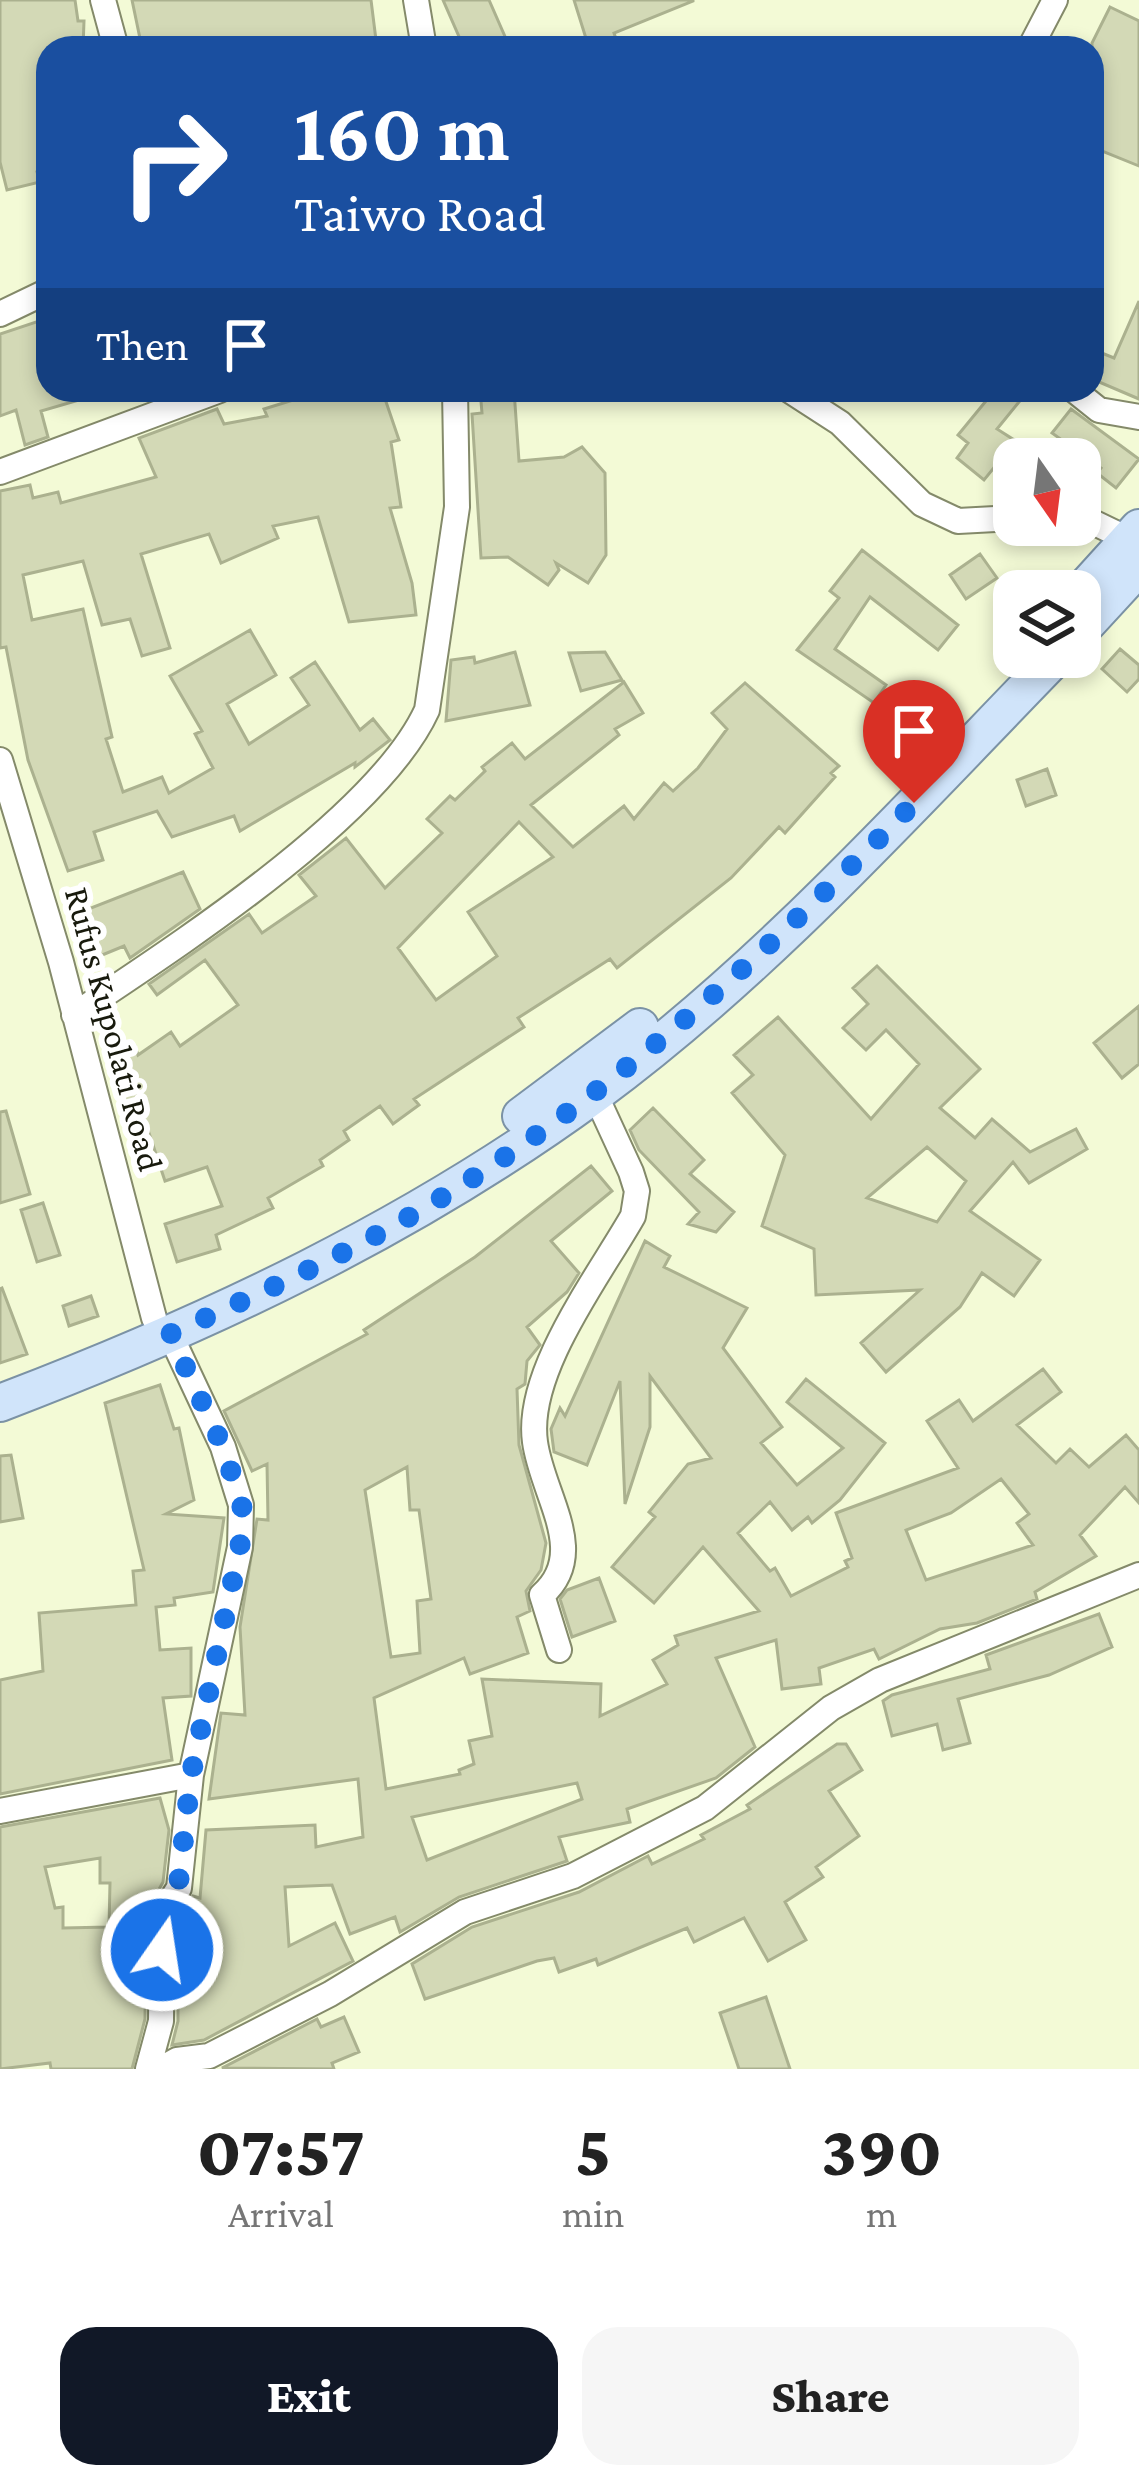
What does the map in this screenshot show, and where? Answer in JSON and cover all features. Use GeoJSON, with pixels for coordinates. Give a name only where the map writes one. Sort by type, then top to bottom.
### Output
{"type":"FeatureCollection","features":[{"type":"Feature","properties":{"kind":"main road"},"geometry":{"type":"LineString","coordinates":[[1101,575],[1136,545]]}},
{"type":"Feature","properties":{"kind":"main road"},"geometry":{"type":"LineString","coordinates":[[1101,599],[1136,545]]}},
{"type":"Feature","properties":{"kind":"main road"},"geometry":{"type":"LineString","coordinates":[[0,1403],[162,1326],[414,1190],[686,993],[944,741],[1002,678]]}},
{"type":"Feature","properties":{"kind":"main road"},"geometry":{"type":"LineString","coordinates":[[0,1383],[305,1273],[431,1204],[595,1094],[795,923],[1035,678]]}},
{"type":"Feature","properties":{"kind":"street"},"geometry":{"type":"LineString","coordinates":[[103,0],[113,36]]}},
{"type":"Feature","properties":{"kind":"street"},"geometry":{"type":"LineString","coordinates":[[416,0],[422,36]]}},
{"type":"Feature","properties":{"kind":"street"},"geometry":{"type":"LineString","coordinates":[[1036,36],[1055,0]]}},
{"type":"Feature","properties":{"kind":"street"},"geometry":{"type":"LineString","coordinates":[[0,314],[36,297]]}},
{"type":"Feature","properties":{"kind":"street"},"geometry":{"type":"LineString","coordinates":[[0,472],[188,402]]}},
{"type":"Feature","properties":{"kind":"street"},"geometry":{"type":"LineString","coordinates":[[74,1016],[239,901],[366,792],[413,741],[427,710],[457,507],[455,402]]}},
{"type":"Feature","properties":{"kind":"street"},"geometry":{"type":"LineString","coordinates":[[808,402],[840,423],[922,504],[958,521],[993,519]]}},
{"type":"Feature","properties":{"kind":"street"},"geometry":{"type":"LineString","coordinates":[[1089,402],[1099,410],[1122,410],[1139,417]]}},
{"type":"Feature","properties":{"kind":"street"},"geometry":{"type":"LineString","coordinates":[[1101,527],[1136,545]]}},
{"type":"Feature","properties":{"kind":"street","name":"Rufus Kupolati Road"},"geometry":{"type":"LineString","coordinates":[[0,760],[162,1326],[223,1447],[242,1505],[232,1592],[191,1775],[178,1888],[162,1914],[161,2021],[148,2069]]}},
{"type":"Feature","properties":{"kind":"street"},"geometry":{"type":"LineString","coordinates":[[559,1649],[542,1595],[559,1580],[568,1555],[534,1438],[543,1374],[633,1216],[637,1191],[595,1094]]}},
{"type":"Feature","properties":{"kind":"street"},"geometry":{"type":"LineString","coordinates":[[161,2069],[177,2060],[209,2056],[330,1994],[465,1912],[573,1876],[705,1808],[831,1708],[880,1680],[1139,1575]]}},
{"type":"Feature","properties":{"kind":"street"},"geometry":{"type":"LineString","coordinates":[[0,1811],[191,1775]]}},
{"type":"Feature","properties":{"kind":"building"},"geometry":{"type":"Polygon","coordinates":[[[0,0],[75,0],[78,21],[84,21],[83,36],[36,36],[36,183],[7,190],[0,162],[0,0]]]}},
{"type":"Feature","properties":{"kind":"building"},"geometry":{"type":"Polygon","coordinates":[[[132,0],[371,0],[376,36],[140,36],[132,0]]]}},
{"type":"Feature","properties":{"kind":"building"},"geometry":{"type":"Polygon","coordinates":[[[443,0],[489,0],[505,36],[459,36],[443,0]]]}},
{"type":"Feature","properties":{"kind":"building"},"geometry":{"type":"Polygon","coordinates":[[[574,0],[693,0],[615,36],[585,36],[574,0]]]}},
{"type":"Feature","properties":{"kind":"building"},"geometry":{"type":"Polygon","coordinates":[[[1110,7],[1139,21],[1139,166],[1104,152],[1104,36],[1096,36],[1110,7]]]}},
{"type":"Feature","properties":{"kind":"building"},"geometry":{"type":"Polygon","coordinates":[[[1139,301],[1139,399],[1104,384],[1104,354],[1114,358],[1139,301]]]}},
{"type":"Feature","properties":{"kind":"building"},"geometry":{"type":"Polygon","coordinates":[[[36,322],[36,402],[72,402],[41,411],[48,437],[25,445],[16,410],[0,416],[0,334],[36,322]]]}},
{"type":"Feature","properties":{"kind":"building"},"geometry":{"type":"Polygon","coordinates":[[[287,402],[386,402],[399,440],[391,442],[401,507],[390,508],[412,583],[416,615],[349,622],[318,517],[273,526],[278,538],[221,563],[209,534],[141,554],[170,648],[142,656],[130,619],[102,625],[83,561],[23,575],[32,620],[83,609],[112,737],[106,739],[123,792],[162,777],[169,793],[213,768],[195,734],[202,731],[170,676],[250,630],[276,675],[227,704],[249,744],[309,705],[291,678],[315,662],[360,730],[373,719],[390,740],[355,767],[355,763],[240,831],[234,816],[172,837],[157,811],[94,832],[103,860],[68,871],[28,760],[6,647],[0,648],[0,491],[30,485],[33,498],[58,492],[61,503],[156,477],[139,438],[217,409],[224,424],[267,416],[264,409],[287,402]]]}},
{"type":"Feature","properties":{"kind":"building"},"geometry":{"type":"Polygon","coordinates":[[[481,402],[515,402],[519,461],[564,457],[582,447],[605,473],[606,555],[588,583],[556,563],[559,570],[548,585],[508,557],[481,558],[472,414],[482,413],[481,402]]]}},
{"type":"Feature","properties":{"kind":"building"},"geometry":{"type":"Polygon","coordinates":[[[985,402],[1019,402],[997,429],[1011,438],[993,438],[993,469],[984,480],[957,458],[968,443],[958,435],[985,402]]]}},
{"type":"Feature","properties":{"kind":"building"},"geometry":{"type":"Polygon","coordinates":[[[1071,409],[1139,459],[1116,488],[1101,476],[1101,438],[1059,438],[1052,433],[1071,409]]]}},
{"type":"Feature","properties":{"kind":"building"},"geometry":{"type":"Polygon","coordinates":[[[862,550],[958,625],[938,650],[870,597],[835,649],[886,685],[874,703],[797,650],[839,598],[830,591],[862,550]]]}},
{"type":"Feature","properties":{"kind":"building"},"geometry":{"type":"Polygon","coordinates":[[[980,554],[993,572],[993,581],[966,599],[950,575],[980,554]]]}},
{"type":"Feature","properties":{"kind":"building"},"geometry":{"type":"Polygon","coordinates":[[[1120,649],[1139,665],[1139,679],[1127,692],[1102,669],[1120,649]]]}},
{"type":"Feature","properties":{"kind":"building"},"geometry":{"type":"Polygon","coordinates":[[[515,652],[530,705],[446,721],[451,660],[474,657],[475,663],[515,652]]]}},
{"type":"Feature","properties":{"kind":"building"},"geometry":{"type":"Polygon","coordinates":[[[605,652],[622,680],[581,691],[569,653],[605,652]]]}},
{"type":"Feature","properties":{"kind":"building"},"geometry":{"type":"Polygon","coordinates":[[[624,682],[643,713],[615,729],[619,735],[531,805],[573,847],[624,806],[634,819],[664,783],[673,791],[698,768],[727,729],[712,713],[745,683],[839,766],[831,773],[835,777],[785,833],[779,827],[731,878],[617,968],[610,959],[518,1018],[524,1027],[414,1099],[419,1105],[393,1124],[380,1106],[344,1131],[349,1140],[320,1160],[323,1166],[268,1198],[273,1208],[216,1235],[220,1249],[177,1262],[165,1224],[222,1206],[207,1167],[165,1181],[146,1124],[130,1130],[113,1084],[124,1080],[114,1054],[135,1046],[138,1055],[171,1032],[180,1046],[238,1005],[205,960],[157,995],[149,984],[249,914],[262,933],[316,896],[299,875],[346,838],[385,888],[442,833],[427,819],[450,796],[455,800],[485,771],[482,767],[512,743],[525,759],[624,682]],[[519,822],[398,948],[436,1000],[497,956],[468,912],[553,857],[519,822]]]}},
{"type":"Feature","properties":{"kind":"building"},"geometry":{"type":"Polygon","coordinates":[[[1047,769],[1056,795],[1026,806],[1017,780],[1047,769]]]}},
{"type":"Feature","properties":{"kind":"building"},"geometry":{"type":"Polygon","coordinates":[[[183,872],[200,909],[130,958],[124,946],[95,958],[78,913],[183,872]]]}},
{"type":"Feature","properties":{"kind":"building"},"geometry":{"type":"Polygon","coordinates":[[[877,966],[980,1069],[940,1108],[975,1138],[992,1119],[1030,1152],[1076,1129],[1087,1149],[1029,1183],[1013,1162],[970,1211],[1040,1260],[1014,1296],[982,1273],[960,1307],[886,1372],[861,1343],[920,1290],[816,1295],[814,1249],[762,1226],[785,1155],[732,1093],[753,1075],[734,1055],[778,1017],[871,1119],[919,1064],[886,1030],[866,1050],[843,1028],[868,1004],[853,988],[877,966]],[[927,1147],[867,1198],[937,1222],[966,1181],[927,1147]]]}},
{"type":"Feature","properties":{"kind":"building"},"geometry":{"type":"Polygon","coordinates":[[[1139,1006],[1139,1064],[1122,1078],[1094,1043],[1139,1006]]]}},
{"type":"Feature","properties":{"kind":"building"},"geometry":{"type":"Polygon","coordinates":[[[653,1108],[704,1160],[690,1174],[734,1212],[716,1232],[688,1224],[699,1212],[639,1150],[630,1130],[653,1108]]]}},
{"type":"Feature","properties":{"kind":"building"},"geometry":{"type":"Polygon","coordinates":[[[6,1111],[30,1194],[0,1203],[0,1112],[6,1111]]]}},
{"type":"Feature","properties":{"kind":"building"},"geometry":{"type":"Polygon","coordinates":[[[591,1166],[612,1191],[551,1241],[579,1273],[567,1292],[527,1327],[540,1345],[527,1361],[525,1384],[517,1389],[519,1445],[546,1543],[541,1570],[526,1591],[530,1611],[517,1617],[528,1653],[470,1674],[464,1658],[374,1698],[386,1789],[460,1774],[459,1770],[474,1764],[469,1741],[492,1736],[482,1679],[601,1684],[600,1716],[667,1684],[653,1660],[678,1645],[675,1636],[759,1611],[703,1547],[654,1603],[612,1567],[655,1517],[649,1512],[688,1464],[711,1458],[650,1376],[650,1427],[625,1504],[620,1381],[587,1465],[554,1452],[551,1429],[560,1408],[565,1416],[645,1241],[670,1256],[664,1267],[747,1308],[723,1348],[782,1427],[761,1443],[797,1485],[843,1448],[787,1402],[806,1379],[885,1443],[840,1500],[812,1523],[808,1517],[792,1530],[770,1502],[738,1533],[770,1571],[775,1568],[791,1596],[848,1567],[845,1561],[852,1558],[836,1513],[958,1468],[927,1421],[959,1400],[973,1421],[1043,1369],[1061,1392],[1017,1425],[1056,1463],[1070,1449],[1089,1467],[1126,1435],[1139,1450],[1139,1503],[1125,1487],[1080,1535],[1096,1556],[1035,1592],[1037,1599],[977,1623],[940,1629],[879,1659],[874,1649],[819,1668],[821,1684],[782,1689],[776,1640],[716,1658],[755,1747],[716,1778],[627,1809],[630,1822],[559,1837],[567,1861],[459,1897],[400,1932],[395,1917],[350,1934],[332,1885],[285,1887],[289,1946],[335,1923],[353,1961],[204,2040],[172,2045],[178,2021],[178,1919],[193,1896],[200,1898],[206,1830],[315,1825],[316,1847],[363,1837],[358,1779],[209,1799],[221,1713],[245,1715],[240,1627],[257,1519],[268,1520],[267,1464],[252,1471],[224,1411],[367,1334],[364,1330],[475,1257],[591,1166]],[[407,1467],[365,1490],[391,1657],[420,1653],[417,1601],[431,1599],[419,1510],[410,1510],[407,1467]],[[1001,1479],[951,1513],[906,1530],[926,1580],[1033,1545],[1017,1523],[1029,1514],[1001,1479]],[[577,1783],[412,1817],[427,1860],[582,1799],[577,1783]]]}},
{"type":"Feature","properties":{"kind":"building"},"geometry":{"type":"Polygon","coordinates":[[[43,1203],[60,1255],[37,1262],[21,1210],[43,1203]]]}},
{"type":"Feature","properties":{"kind":"building"},"geometry":{"type":"Polygon","coordinates":[[[0,1289],[27,1354],[0,1363],[0,1289]]]}},
{"type":"Feature","properties":{"kind":"building"},"geometry":{"type":"Polygon","coordinates":[[[91,1296],[98,1316],[69,1326],[63,1306],[91,1296]]]}},
{"type":"Feature","properties":{"kind":"building"},"geometry":{"type":"Polygon","coordinates":[[[160,1385],[174,1429],[179,1428],[194,1500],[166,1514],[224,1518],[213,1592],[174,1598],[175,1605],[156,1607],[160,1650],[191,1648],[191,1696],[163,1698],[172,1760],[0,1794],[0,1680],[43,1671],[39,1613],[136,1605],[133,1571],[144,1570],[105,1403],[160,1385]]]}},
{"type":"Feature","properties":{"kind":"building"},"geometry":{"type":"Polygon","coordinates":[[[11,1455],[23,1518],[0,1522],[0,1456],[11,1455]]]}},
{"type":"Feature","properties":{"kind":"building"},"geometry":{"type":"Polygon","coordinates":[[[599,1578],[615,1621],[572,1637],[560,1599],[567,1590],[599,1578]]]}},
{"type":"Feature","properties":{"kind":"building"},"geometry":{"type":"Polygon","coordinates":[[[1099,1614],[1112,1647],[1049,1675],[958,1699],[970,1743],[943,1750],[937,1724],[892,1736],[883,1701],[892,1695],[990,1669],[986,1655],[1099,1614]]]}},
{"type":"Feature","properties":{"kind":"building"},"geometry":{"type":"Polygon","coordinates":[[[837,1744],[846,1744],[862,1770],[829,1791],[859,1836],[816,1867],[823,1877],[785,1902],[806,1940],[768,1961],[744,1918],[694,1942],[687,1928],[598,1965],[596,1959],[559,1972],[554,1958],[537,1961],[425,1999],[412,1964],[472,1927],[579,1892],[648,1856],[652,1864],[704,1839],[701,1835],[750,1809],[747,1805],[837,1744]]]}},
{"type":"Feature","properties":{"kind":"building"},"geometry":{"type":"Polygon","coordinates":[[[160,1798],[169,1830],[163,1882],[146,1913],[145,2019],[132,2069],[51,2069],[50,2063],[0,2069],[0,1827],[160,1798]],[[100,1858],[45,1867],[55,1908],[63,1907],[63,1928],[109,1927],[110,1883],[100,1883],[100,1858]]]}},
{"type":"Feature","properties":{"kind":"building"},"geometry":{"type":"Polygon","coordinates":[[[766,1997],[790,2069],[739,2069],[720,2013],[766,1997]]]}},
{"type":"Feature","properties":{"kind":"building"},"geometry":{"type":"Polygon","coordinates":[[[344,2017],[359,2052],[332,2063],[334,2069],[222,2068],[317,2019],[321,2027],[344,2017]]]}},
{"type":"Feature","properties":{"kind":"route"},"geometry":{"type":"LineString","coordinates":[[162,1950],[162,1914],[178,1888],[191,1775],[228,1613],[242,1505],[223,1447],[170,1334],[305,1273],[431,1204],[595,1094],[795,923],[914,803]]}}]}
